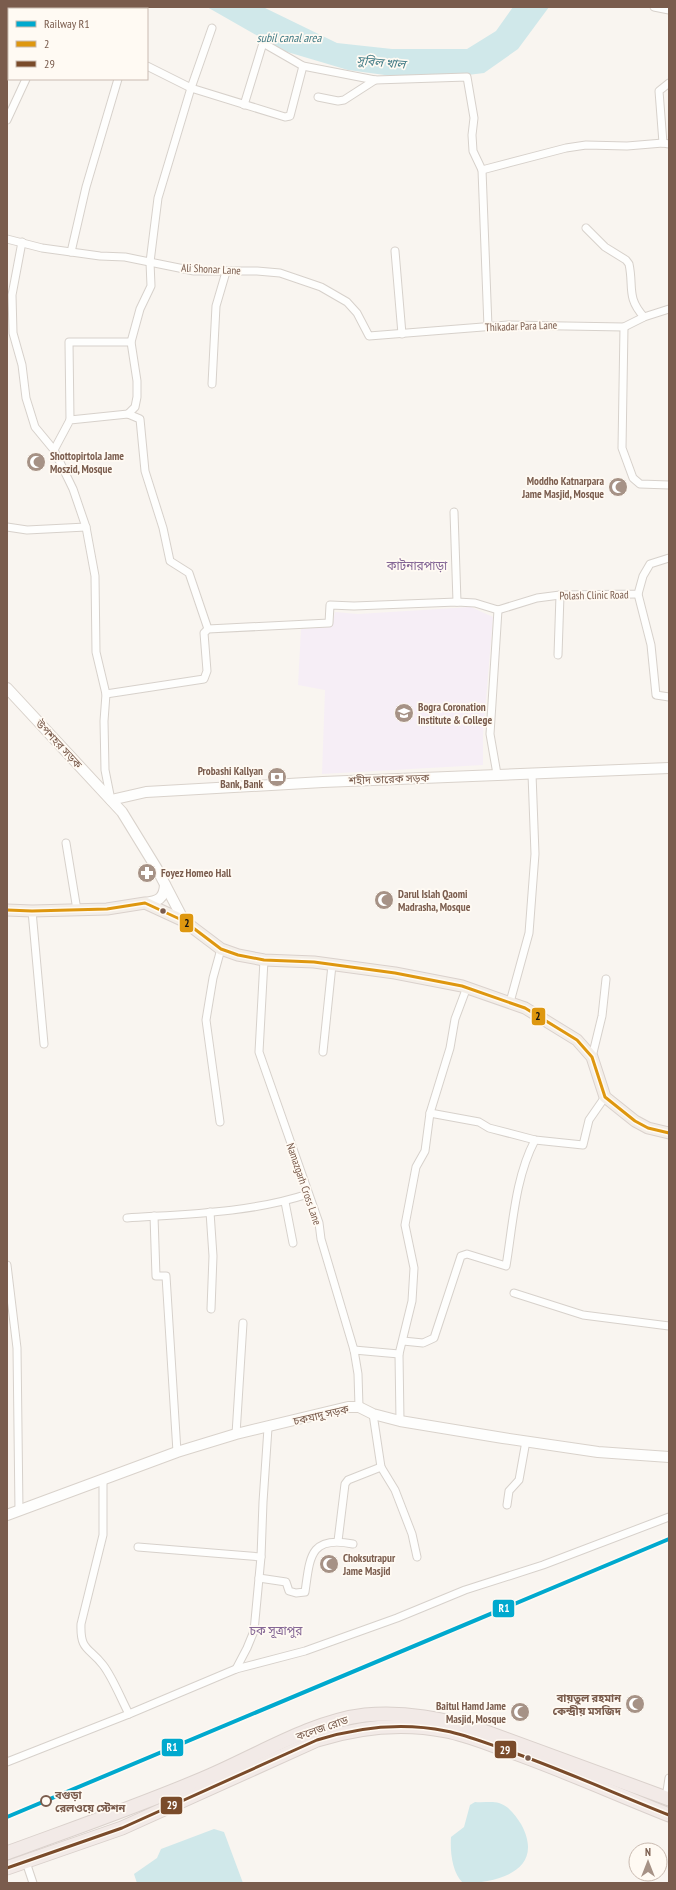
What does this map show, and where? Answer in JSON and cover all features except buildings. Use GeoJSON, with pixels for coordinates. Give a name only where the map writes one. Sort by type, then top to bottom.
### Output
{"type":"FeatureCollection","features":[{"type":"Feature","properties":{"kind":"highway","name":"কলেজ রোড"},"geometry":{"type":"LineString","coordinates":[[7,1868],[122,1828],[315,1735],[338,1720],[372,1715],[394,1714],[451,1722],[531,1747],[667,1798]]}},
{"type":"Feature","properties":{"kind":"highway","name":"কলেজ রোড"},"geometry":{"type":"LineString","coordinates":[[7,1853],[315,1735],[384,1726],[445,1730],[470,1737],[527,1758],[669,1815]]}},
{"type":"Feature","properties":{"kind":"main road"},"geometry":{"type":"LineString","coordinates":[[7,910],[32,911],[106,909],[145,903],[184,920],[221,949],[238,955],[264,960],[314,962],[395,973],[467,988],[510,1002],[525,1008],[577,1040],[592,1057],[605,1097],[635,1121],[648,1128],[669,1133]]}},
{"type":"Feature","properties":{"kind":"street"},"geometry":{"type":"LineString","coordinates":[[654,7],[669,10]]}},
{"type":"Feature","properties":{"kind":"street"},"geometry":{"type":"LineString","coordinates":[[128,414],[135,407],[137,397],[137,381],[131,342],[140,309],[152,286],[150,262],[158,198],[191,88],[212,28]]}},
{"type":"Feature","properties":{"kind":"street"},"geometry":{"type":"LineString","coordinates":[[244,105],[263,43],[304,66],[375,80],[467,77],[474,118],[472,135],[473,151],[482,170],[488,327]]}},
{"type":"Feature","properties":{"kind":"street"},"geometry":{"type":"LineString","coordinates":[[148,66],[191,88],[285,117],[290,116],[304,66]]}},
{"type":"Feature","properties":{"kind":"street"},"geometry":{"type":"LineString","coordinates":[[7,120],[26,80]]}},
{"type":"Feature","properties":{"kind":"street"},"geometry":{"type":"LineString","coordinates":[[71,252],[86,187],[118,80]]}},
{"type":"Feature","properties":{"kind":"street"},"geometry":{"type":"LineString","coordinates":[[318,97],[338,101],[344,100],[375,80]]}},
{"type":"Feature","properties":{"kind":"street"},"geometry":{"type":"LineString","coordinates":[[482,170],[566,148],[586,145],[627,146],[666,143],[659,90],[669,83]]}},
{"type":"Feature","properties":{"kind":"street"},"geometry":{"type":"LineString","coordinates":[[586,228],[605,247],[626,260],[629,264],[632,298],[636,309],[644,317]]}},
{"type":"Feature","properties":{"kind":"street","name":"Ali Shonar Lane"},"geometry":{"type":"LineString","coordinates":[[7,239],[71,252],[125,257],[194,271],[257,271],[280,273],[321,288],[347,302],[357,313],[369,336]]}},
{"type":"Feature","properties":{"kind":"street"},"geometry":{"type":"LineString","coordinates":[[22,242],[12,295],[13,333],[22,365],[26,398],[35,427],[54,450],[73,488],[86,527],[95,576],[96,652],[106,694],[105,770],[111,800]]}},
{"type":"Feature","properties":{"kind":"street"},"geometry":{"type":"LineString","coordinates":[[395,251],[402,334]]}},
{"type":"Feature","properties":{"kind":"street"},"geometry":{"type":"LineString","coordinates":[[212,384],[216,306],[226,272]]}},
{"type":"Feature","properties":{"kind":"street","name":"Thikadar Para Lane"},"geometry":{"type":"LineString","coordinates":[[369,336],[488,327],[508,324],[624,327],[644,317],[669,309]]}},
{"type":"Feature","properties":{"kind":"street"},"geometry":{"type":"LineString","coordinates":[[624,327],[622,448],[633,478],[637,483],[669,485]]}},
{"type":"Feature","properties":{"kind":"street"},"geometry":{"type":"LineString","coordinates":[[54,450],[70,420],[69,342],[131,342]]}},
{"type":"Feature","properties":{"kind":"street"},"geometry":{"type":"LineString","coordinates":[[70,420],[128,414],[140,419],[145,471],[163,528],[170,561],[189,573],[208,629]]}},
{"type":"Feature","properties":{"kind":"street"},"geometry":{"type":"LineString","coordinates":[[454,512],[457,602]]}},
{"type":"Feature","properties":{"kind":"street"},"geometry":{"type":"LineString","coordinates":[[7,527],[26,530],[86,527]]}},
{"type":"Feature","properties":{"kind":"street","name":"Polash Clinic Road"},"geometry":{"type":"LineString","coordinates":[[498,610],[537,598],[560,595],[638,594],[643,576],[650,564],[669,558]]}},
{"type":"Feature","properties":{"kind":"street"},"geometry":{"type":"LineString","coordinates":[[638,594],[651,645],[656,695],[669,697]]}},
{"type":"Feature","properties":{"kind":"street"},"geometry":{"type":"LineString","coordinates":[[558,655],[560,595]]}},
{"type":"Feature","properties":{"kind":"street"},"geometry":{"type":"LineString","coordinates":[[106,694],[204,679],[207,671],[204,633],[208,629],[328,623],[330,605],[354,606],[457,602],[475,603],[498,610],[490,734],[496,774]]}},
{"type":"Feature","properties":{"kind":"street","name":"উপশহর সড়ক"},"geometry":{"type":"LineString","coordinates":[[7,688],[122,812],[158,869],[184,920]]}},
{"type":"Feature","properties":{"kind":"street","name":"শহীদ তারেক সড়ক"},"geometry":{"type":"LineString","coordinates":[[111,800],[146,792],[496,774],[532,774],[669,768]]}},
{"type":"Feature","properties":{"kind":"street"},"geometry":{"type":"LineString","coordinates":[[510,1002],[529,933],[536,854],[532,774]]}},
{"type":"Feature","properties":{"kind":"street"},"geometry":{"type":"LineString","coordinates":[[66,843],[77,910]]}},
{"type":"Feature","properties":{"kind":"street"},"geometry":{"type":"LineString","coordinates":[[145,903],[159,900],[165,893],[165,884]]}},
{"type":"Feature","properties":{"kind":"street"},"geometry":{"type":"LineString","coordinates":[[32,911],[44,1044]]}},
{"type":"Feature","properties":{"kind":"street"},"geometry":{"type":"LineString","coordinates":[[220,1122],[206,1020],[213,978],[221,949]]}},
{"type":"Feature","properties":{"kind":"street","name":"Namazgarh Cross Lane"},"geometry":{"type":"LineString","coordinates":[[264,960],[259,1052],[319,1223],[321,1239],[354,1350],[358,1374],[359,1407]]}},
{"type":"Feature","properties":{"kind":"street"},"geometry":{"type":"LineString","coordinates":[[323,1052],[332,965]]}},
{"type":"Feature","properties":{"kind":"street"},"geometry":{"type":"LineString","coordinates":[[592,1057],[602,1016],[606,979]]}},
{"type":"Feature","properties":{"kind":"street"},"geometry":{"type":"LineString","coordinates":[[400,1421],[399,1354],[412,1301],[414,1268],[405,1225],[416,1167],[425,1151],[430,1113],[450,1048],[455,1019],[467,988]]}},
{"type":"Feature","properties":{"kind":"street"},"geometry":{"type":"LineString","coordinates":[[430,1113],[479,1122],[489,1128],[534,1140],[583,1145],[589,1120],[605,1097]]}},
{"type":"Feature","properties":{"kind":"street"},"geometry":{"type":"LineString","coordinates":[[403,1341],[424,1343],[434,1338],[461,1256],[467,1254],[506,1266],[520,1180],[527,1156],[534,1140]]}},
{"type":"Feature","properties":{"kind":"street"},"geometry":{"type":"LineString","coordinates":[[127,1218],[210,1212],[285,1202],[308,1194]]}},
{"type":"Feature","properties":{"kind":"street"},"geometry":{"type":"LineString","coordinates":[[285,1202],[294,1243]]}},
{"type":"Feature","properties":{"kind":"street"},"geometry":{"type":"LineString","coordinates":[[210,1212],[213,1256],[210,1309]]}},
{"type":"Feature","properties":{"kind":"street"},"geometry":{"type":"LineString","coordinates":[[154,1216],[156,1276],[166,1276],[177,1452]]}},
{"type":"Feature","properties":{"kind":"street"},"geometry":{"type":"LineString","coordinates":[[7,1265],[17,1348],[19,1512]]}},
{"type":"Feature","properties":{"kind":"street"},"geometry":{"type":"LineString","coordinates":[[514,1293],[583,1315],[669,1326]]}},
{"type":"Feature","properties":{"kind":"street"},"geometry":{"type":"LineString","coordinates":[[236,1434],[243,1323]]}},
{"type":"Feature","properties":{"kind":"street"},"geometry":{"type":"LineString","coordinates":[[354,1350],[399,1354]]}},
{"type":"Feature","properties":{"kind":"street","name":"চকযাদু সড়ক"},"geometry":{"type":"LineString","coordinates":[[7,1515],[19,1512],[177,1452],[236,1434],[268,1428],[348,1407],[359,1407],[373,1414],[400,1421],[598,1452],[669,1457]]}},
{"type":"Feature","properties":{"kind":"street"},"geometry":{"type":"LineString","coordinates":[[373,1414],[381,1467],[395,1490],[412,1534],[417,1557]]}},
{"type":"Feature","properties":{"kind":"street"},"geometry":{"type":"LineString","coordinates":[[236,1669],[254,1631],[261,1557],[268,1428]]}},
{"type":"Feature","properties":{"kind":"street"},"geometry":{"type":"LineString","coordinates":[[507,1505],[510,1491],[519,1480],[526,1440]]}},
{"type":"Feature","properties":{"kind":"street"},"geometry":{"type":"LineString","coordinates":[[338,1541],[345,1484],[348,1480],[381,1467]]}},
{"type":"Feature","properties":{"kind":"street"},"geometry":{"type":"LineString","coordinates":[[103,1480],[103,1535],[80,1624],[80,1637],[86,1649],[103,1665],[129,1714]]}},
{"type":"Feature","properties":{"kind":"street"},"geometry":{"type":"LineString","coordinates":[[7,1762],[129,1714],[236,1669],[305,1651],[397,1618],[465,1590],[543,1565],[669,1517]]}},
{"type":"Feature","properties":{"kind":"street"},"geometry":{"type":"LineString","coordinates":[[259,1578],[286,1582],[289,1591],[301,1594],[305,1592],[310,1557],[314,1550],[321,1546],[338,1541],[353,1544]]}},
{"type":"Feature","properties":{"kind":"street"},"geometry":{"type":"LineString","coordinates":[[138,1547],[261,1557]]}},
{"type":"Feature","properties":{"kind":"street"},"geometry":{"type":"LineString","coordinates":[[667,1798],[669,1778]]}},
{"type":"Feature","properties":{"kind":"street"},"geometry":{"type":"LineString","coordinates":[[26,1862],[34,1883]]}},
{"type":"Feature","properties":{"kind":"shaded area","name":"Bogra Coronation Institute & College"},"geometry":{"type":"Polygon","coordinates":[[[471,607],[493,617],[483,735],[483,765],[322,774],[325,690],[298,685],[301,629],[332,626],[335,612],[358,614],[471,607]]]}},
{"type":"Feature","properties":{"kind":"water","name":"subil canal area"},"geometry":{"type":"Polygon","coordinates":[[[207,7],[263,7],[337,43],[392,49],[467,49],[496,31],[513,7],[549,7],[518,49],[484,73],[443,78],[414,79],[348,70],[284,51],[207,7]]]}},
{"type":"Feature","properties":{"kind":"water"},"geometry":{"type":"Polygon","coordinates":[[[475,1802],[496,1802],[503,1804],[509,1809],[521,1824],[527,1840],[528,1853],[523,1863],[515,1871],[491,1880],[463,1883],[456,1874],[454,1868],[451,1855],[451,1837],[464,1827],[470,1805],[475,1802]]]}},
{"type":"Feature","properties":{"kind":"water"},"geometry":{"type":"Polygon","coordinates":[[[214,1829],[224,1832],[243,1883],[137,1883],[134,1874],[157,1858],[161,1849],[214,1829]]]}},
{"type":"Feature","properties":{"kind":"rail line","name":"R1"},"geometry":{"type":"LineString","coordinates":[[7,1817],[669,1539]]}},
{"type":"Feature","properties":{"kind":"transit line","name":"2"},"geometry":{"type":"LineString","coordinates":[[7,910],[32,911],[107,909],[145,903],[184,921],[221,949],[238,955],[264,960],[314,962],[395,973],[462,986],[525,1008],[577,1040],[592,1057],[605,1097],[635,1121],[648,1128],[669,1133]]}},
{"type":"Feature","properties":{"kind":"transit line","name":"29"},"geometry":{"type":"LineString","coordinates":[[7,1868],[122,1828],[317,1740],[349,1732],[381,1727],[397,1726],[430,1728],[462,1735],[549,1766],[669,1815]]}},
{"type":"Feature","properties":{"kind":"place","name":"Shottopirtola Jame Moszid, Mosque"},"geometry":{"type":"Point","coordinates":[36,462]}},
{"type":"Feature","properties":{"kind":"place","name":"Moddho Katnarpara Jame Masjid, Mosque"},"geometry":{"type":"Point","coordinates":[618,487]}},
{"type":"Feature","properties":{"kind":"place","name":"Bogra Coronation Institute & College"},"geometry":{"type":"Point","coordinates":[404,713]}},
{"type":"Feature","properties":{"kind":"place","name":"Probashi Kallyan Bank, Bank"},"geometry":{"type":"Point","coordinates":[277,777]}},
{"type":"Feature","properties":{"kind":"place","name":"Foyez Homeo Hall"},"geometry":{"type":"Point","coordinates":[147,873]}},
{"type":"Feature","properties":{"kind":"place","name":"Darul Islah Qaomi Madrasha, Mosque"},"geometry":{"type":"Point","coordinates":[384,900]}},
{"type":"Feature","properties":{"kind":"place","name":"Choksutrapur Jame Masjid"},"geometry":{"type":"Point","coordinates":[329,1564]}},
{"type":"Feature","properties":{"kind":"place","name":"বায়তুল রহমান কেন্দ্রীয় মসজিদ"},"geometry":{"type":"Point","coordinates":[635,1704]}},
{"type":"Feature","properties":{"kind":"place","name":"Baitul Hamd Jame Masjid, Mosque"},"geometry":{"type":"Point","coordinates":[520,1712]}},
{"type":"Feature","properties":{"kind":"place","name":"বগুড়া রেলওয়ে স্টেশন"},"geometry":{"type":"Point","coordinates":[46,1801]}},
{"type":"Feature","properties":{"kind":"district","name":"কাটনারপাড়া"},"geometry":{"type":"Point","coordinates":[417,565]}},
{"type":"Feature","properties":{"kind":"district","name":"চক সূত্রাপুর"},"geometry":{"type":"Point","coordinates":[276,1630]}},
{"type":"Feature","properties":{"kind":"water label","name":"সুবিল খাল"},"geometry":{"type":"Point","coordinates":[381,62]}}]}
